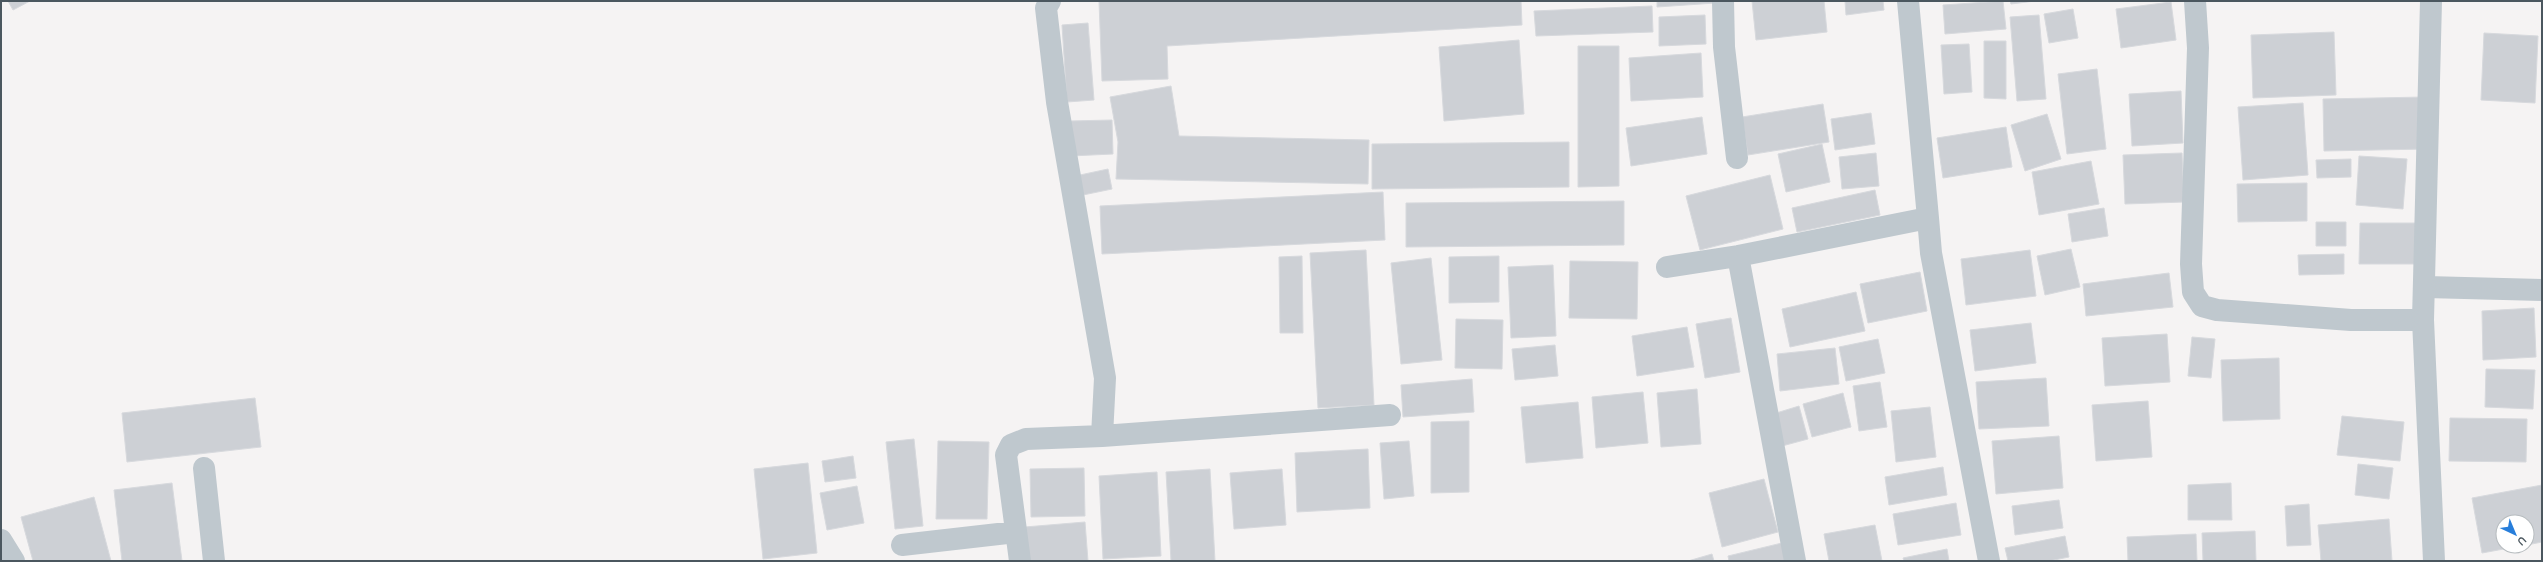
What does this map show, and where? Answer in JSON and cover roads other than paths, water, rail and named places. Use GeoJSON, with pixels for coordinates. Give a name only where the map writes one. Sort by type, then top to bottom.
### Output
{"type":"FeatureCollection","features":[{"type":"Feature","properties":{"kind":"street"},"geometry":{"type":"LineString","coordinates":[[1050,1],[1046,8],[1057,102],[1105,378],[1102,436]]}},
{"type":"Feature","properties":{"kind":"street"},"geometry":{"type":"LineString","coordinates":[[1723,1],[1724,47],[1737,158]]}},
{"type":"Feature","properties":{"kind":"street"},"geometry":{"type":"LineString","coordinates":[[1908,1],[1931,254],[1989,561]]}},
{"type":"Feature","properties":{"kind":"street"},"geometry":{"type":"LineString","coordinates":[[2195,1],[2198,48],[2191,264],[2193,292],[2202,306],[2217,310],[2351,320],[2423,320]]}},
{"type":"Feature","properties":{"kind":"street"},"geometry":{"type":"LineString","coordinates":[[2431,1],[2426,287],[2423,320],[2434,561]]}},
{"type":"Feature","properties":{"kind":"street"},"geometry":{"type":"LineString","coordinates":[[1667,267],[1738,256],[1928,218]]}},
{"type":"Feature","properties":{"kind":"street"},"geometry":{"type":"LineString","coordinates":[[1738,256],[1795,561]]}},
{"type":"Feature","properties":{"kind":"street"},"geometry":{"type":"LineString","coordinates":[[2426,287],[2542,290]]}},
{"type":"Feature","properties":{"kind":"street"},"geometry":{"type":"LineString","coordinates":[[1020,561],[1006,455],[1011,445],[1026,439],[1102,436],[1390,415]]}},
{"type":"Feature","properties":{"kind":"street"},"geometry":{"type":"LineString","coordinates":[[204,468],[214,561]]}},
{"type":"Feature","properties":{"kind":"street"},"geometry":{"type":"LineString","coordinates":[[902,545],[1016,532]]}},
{"type":"Feature","properties":{"kind":"street"},"geometry":{"type":"LineString","coordinates":[[1,540],[14,561]]}}]}
